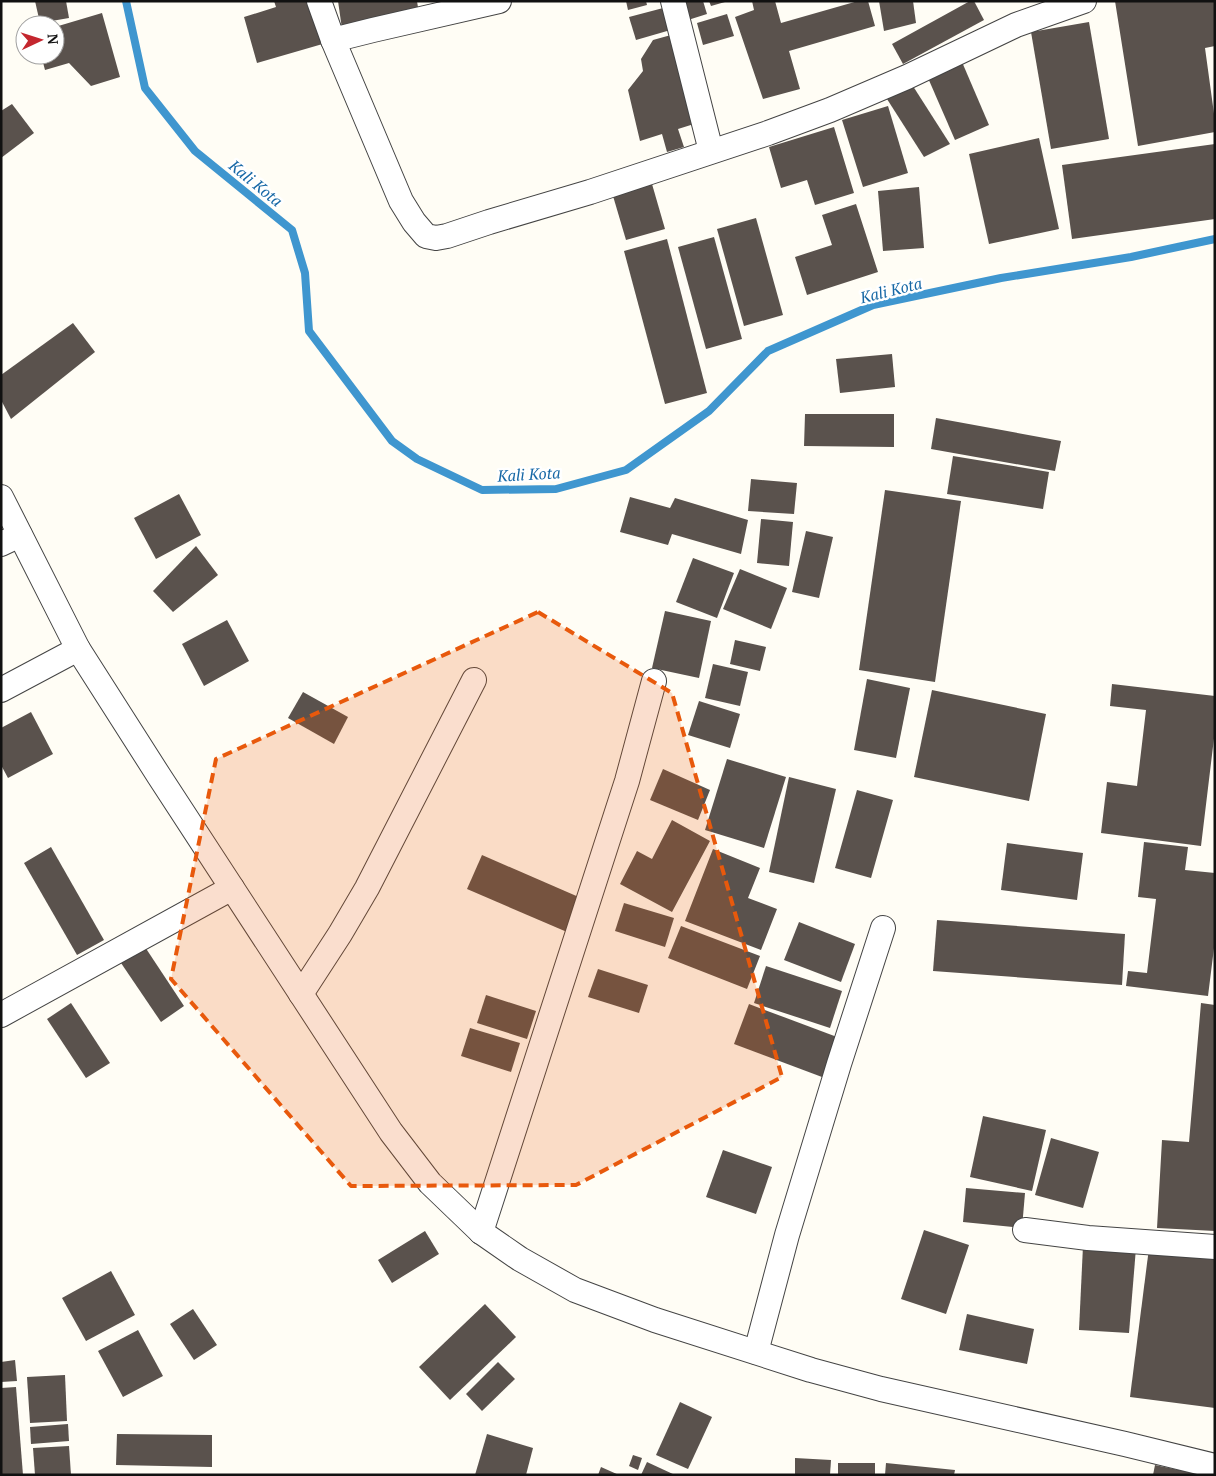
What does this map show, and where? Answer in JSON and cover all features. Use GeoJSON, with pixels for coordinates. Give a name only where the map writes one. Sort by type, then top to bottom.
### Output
{"type":"FeatureCollection","features":[{"type":"Feature","properties":{"kind":"street"},"geometry":{"type":"LineString","coordinates":[[319,1],[333,40],[401,201],[414,222],[426,236],[436,238],[590,192],[768,133],[830,110],[907,77],[1016,25],[1084,1]]}},
{"type":"Feature","properties":{"kind":"street"},"geometry":{"type":"LineString","coordinates":[[333,40],[499,1]]}},
{"type":"Feature","properties":{"kind":"street"},"geometry":{"type":"LineString","coordinates":[[673,1],[711,151]]}},
{"type":"Feature","properties":{"kind":"street"},"geometry":{"type":"LineString","coordinates":[[1,497],[10,540],[78,649],[391,1132],[430,1183],[481,1232],[520,1259],[575,1290],[655,1320],[812,1370],[880,1389],[1215,1466]]}},
{"type":"Feature","properties":{"kind":"street"},"geometry":{"type":"LineString","coordinates":[[1,690],[78,649]]}},
{"type":"Feature","properties":{"kind":"street"},"geometry":{"type":"LineString","coordinates":[[301,994],[367,888],[474,680]]}},
{"type":"Feature","properties":{"kind":"street"},"geometry":{"type":"LineString","coordinates":[[481,1232],[627,781],[654,681]]}},
{"type":"Feature","properties":{"kind":"street"},"geometry":{"type":"LineString","coordinates":[[1,1015],[232,888]]}},
{"type":"Feature","properties":{"kind":"street"},"geometry":{"type":"LineString","coordinates":[[756,1352],[790,1226],[883,928]]}},
{"type":"Feature","properties":{"kind":"street"},"geometry":{"type":"LineString","coordinates":[[1025,1230],[1088,1238],[1215,1247]]}},
{"type":"Feature","properties":{"kind":"highlighted area"},"geometry":{"type":"Polygon","coordinates":[[[538,612],[672,693],[782,1077],[576,1185],[351,1186],[171,979],[216,759],[538,612]]]}},
{"type":"Feature","properties":{"kind":"building"},"geometry":{"type":"Polygon","coordinates":[[[35,1],[66,1],[69,18],[65,19],[65,15],[38,15],[35,1]]]}},
{"type":"Feature","properties":{"kind":"building"},"geometry":{"type":"Polygon","coordinates":[[[274,1],[314,1],[326,43],[257,63],[244,17],[276,7],[274,1]]]}},
{"type":"Feature","properties":{"kind":"building"},"geometry":{"type":"Polygon","coordinates":[[[338,1],[417,1],[419,14],[342,29],[338,1]]]}},
{"type":"Feature","properties":{"kind":"building"},"geometry":{"type":"Polygon","coordinates":[[[626,1],[646,1],[647,5],[628,10],[626,1]]]}},
{"type":"Feature","properties":{"kind":"building"},"geometry":{"type":"Polygon","coordinates":[[[682,1],[703,1],[707,14],[688,20],[682,1]]]}},
{"type":"Feature","properties":{"kind":"building"},"geometry":{"type":"Polygon","coordinates":[[[709,1],[725,1],[725,2],[711,6],[709,1]]]}},
{"type":"Feature","properties":{"kind":"building"},"geometry":{"type":"Polygon","coordinates":[[[752,1],[775,1],[781,23],[858,1],[868,1],[875,26],[789,51],[800,89],[763,99],[735,17],[754,10],[752,1]]]}},
{"type":"Feature","properties":{"kind":"building"},"geometry":{"type":"Polygon","coordinates":[[[879,1],[913,1],[916,23],[884,31],[879,1]]]}},
{"type":"Feature","properties":{"kind":"building"},"geometry":{"type":"Polygon","coordinates":[[[970,1],[974,1],[984,20],[903,64],[892,44],[970,1]]]}},
{"type":"Feature","properties":{"kind":"building"},"geometry":{"type":"Polygon","coordinates":[[[1115,1],[1214,1],[1215,46],[1205,48],[1215,132],[1138,146],[1115,1]]]}},
{"type":"Feature","properties":{"kind":"building"},"geometry":{"type":"Polygon","coordinates":[[[667,7],[674,29],[636,40],[629,17],[667,7]]]}},
{"type":"Feature","properties":{"kind":"building"},"geometry":{"type":"Polygon","coordinates":[[[102,13],[120,77],[91,86],[69,63],[65,64],[65,24],[102,13]]]}},
{"type":"Feature","properties":{"kind":"building"},"geometry":{"type":"Polygon","coordinates":[[[727,14],[734,36],[703,45],[697,23],[727,14]]]}},
{"type":"Feature","properties":{"kind":"building"},"geometry":{"type":"Polygon","coordinates":[[[1089,22],[1109,139],[1051,149],[1031,32],[1089,22]]]}},
{"type":"Feature","properties":{"kind":"building"},"geometry":{"type":"Polygon","coordinates":[[[671,35],[694,124],[678,129],[684,147],[667,152],[662,134],[640,141],[628,90],[643,71],[641,59],[653,40],[671,35]]]}},
{"type":"Feature","properties":{"kind":"building"},"geometry":{"type":"Polygon","coordinates":[[[962,62],[989,125],[955,140],[928,78],[962,62]]]}},
{"type":"Feature","properties":{"kind":"building"},"geometry":{"type":"Polygon","coordinates":[[[44,65],[62,65],[45,70],[44,65]]]}},
{"type":"Feature","properties":{"kind":"building"},"geometry":{"type":"Polygon","coordinates":[[[911,83],[950,144],[924,157],[887,99],[911,83]]]}},
{"type":"Feature","properties":{"kind":"building"},"geometry":{"type":"Polygon","coordinates":[[[12,104],[34,133],[1,158],[1,111],[12,104]]]}},
{"type":"Feature","properties":{"kind":"building"},"geometry":{"type":"Polygon","coordinates":[[[888,106],[908,173],[863,187],[842,120],[888,106]]]}},
{"type":"Feature","properties":{"kind":"building"},"geometry":{"type":"Polygon","coordinates":[[[834,127],[854,193],[815,205],[807,180],[781,188],[769,147],[834,127]]]}},
{"type":"Feature","properties":{"kind":"building"},"geometry":{"type":"Polygon","coordinates":[[[1039,138],[1059,229],[989,244],[969,154],[1039,138]]]}},
{"type":"Feature","properties":{"kind":"building"},"geometry":{"type":"Polygon","coordinates":[[[1215,144],[1215,219],[1072,239],[1062,165],[1215,144]]]}},
{"type":"Feature","properties":{"kind":"building"},"geometry":{"type":"Polygon","coordinates":[[[652,184],[665,229],[626,240],[613,196],[652,184]]]}},
{"type":"Feature","properties":{"kind":"building"},"geometry":{"type":"Polygon","coordinates":[[[919,187],[924,248],[883,251],[878,191],[919,187]]]}},
{"type":"Feature","properties":{"kind":"building"},"geometry":{"type":"Polygon","coordinates":[[[856,204],[878,272],[807,295],[795,257],[832,245],[822,215],[856,204]]]}},
{"type":"Feature","properties":{"kind":"building"},"geometry":{"type":"Polygon","coordinates":[[[756,218],[783,315],[744,326],[717,229],[756,218]]]}},
{"type":"Feature","properties":{"kind":"building"},"geometry":{"type":"Polygon","coordinates":[[[714,237],[742,339],[706,349],[678,247],[714,237]]]}},
{"type":"Feature","properties":{"kind":"building"},"geometry":{"type":"Polygon","coordinates":[[[667,239],[707,393],[665,404],[624,251],[667,239]]]}},
{"type":"Feature","properties":{"kind":"building"},"geometry":{"type":"Polygon","coordinates":[[[73,323],[95,352],[11,419],[1,400],[1,375],[73,323]]]}},
{"type":"Feature","properties":{"kind":"building"},"geometry":{"type":"Polygon","coordinates":[[[892,354],[895,387],[840,393],[836,359],[892,354]]]}},
{"type":"Feature","properties":{"kind":"building"},"geometry":{"type":"Polygon","coordinates":[[[805,414],[894,414],[894,447],[804,446],[805,414]]]}},
{"type":"Feature","properties":{"kind":"building"},"geometry":{"type":"Polygon","coordinates":[[[936,418],[1061,441],[1055,471],[931,449],[936,418]]]}},
{"type":"Feature","properties":{"kind":"building"},"geometry":{"type":"Polygon","coordinates":[[[953,456],[1049,472],[1043,509],[947,494],[953,456]]]}},
{"type":"Feature","properties":{"kind":"building"},"geometry":{"type":"Polygon","coordinates":[[[751,479],[797,483],[794,514],[748,511],[751,479]]]}},
{"type":"Feature","properties":{"kind":"building"},"geometry":{"type":"Polygon","coordinates":[[[885,490],[961,501],[935,682],[859,670],[885,490]]]}},
{"type":"Feature","properties":{"kind":"building"},"geometry":{"type":"Polygon","coordinates":[[[179,494],[201,535],[156,559],[134,518],[179,494]]]}},
{"type":"Feature","properties":{"kind":"building"},"geometry":{"type":"Polygon","coordinates":[[[630,497],[670,508],[675,498],[748,520],[741,554],[672,534],[668,545],[620,532],[630,497]]]}},
{"type":"Feature","properties":{"kind":"building"},"geometry":{"type":"Polygon","coordinates":[[[761,519],[793,522],[789,566],[757,563],[761,519]]]}},
{"type":"Feature","properties":{"kind":"building"},"geometry":{"type":"Polygon","coordinates":[[[806,531],[833,537],[819,598],[792,592],[806,531]]]}},
{"type":"Feature","properties":{"kind":"building"},"geometry":{"type":"Polygon","coordinates":[[[196,546],[218,575],[173,612],[153,591],[196,546]]]}},
{"type":"Feature","properties":{"kind":"building"},"geometry":{"type":"Polygon","coordinates":[[[693,558],[734,573],[717,618],[676,602],[693,558]]]}},
{"type":"Feature","properties":{"kind":"building"},"geometry":{"type":"Polygon","coordinates":[[[740,569],[787,588],[771,629],[723,609],[740,569]]]}},
{"type":"Feature","properties":{"kind":"building"},"geometry":{"type":"Polygon","coordinates":[[[665,611],[711,621],[699,678],[652,668],[665,611]]]}},
{"type":"Feature","properties":{"kind":"building"},"geometry":{"type":"Polygon","coordinates":[[[227,620],[249,661],[204,686],[182,644],[227,620]]]}},
{"type":"Feature","properties":{"kind":"building"},"geometry":{"type":"Polygon","coordinates":[[[735,640],[766,647],[760,671],[730,664],[735,640]]]}},
{"type":"Feature","properties":{"kind":"building"},"geometry":{"type":"Polygon","coordinates":[[[713,664],[748,672],[740,706],[705,698],[713,664]]]}},
{"type":"Feature","properties":{"kind":"building"},"geometry":{"type":"Polygon","coordinates":[[[867,679],[910,688],[896,758],[854,750],[867,679]]]}},
{"type":"Feature","properties":{"kind":"building"},"geometry":{"type":"Polygon","coordinates":[[[1112,684],[1215,696],[1215,730],[1201,846],[1101,833],[1107,782],[1137,786],[1146,710],[1110,706],[1112,684]]]}},
{"type":"Feature","properties":{"kind":"building"},"geometry":{"type":"Polygon","coordinates":[[[932,690],[1046,714],[1029,801],[914,777],[932,690]]]}},
{"type":"Feature","properties":{"kind":"building"},"geometry":{"type":"Polygon","coordinates":[[[303,692],[348,717],[334,744],[288,718],[303,692]]]}},
{"type":"Feature","properties":{"kind":"building"},"geometry":{"type":"Polygon","coordinates":[[[699,701],[740,714],[730,748],[688,735],[699,701]]]}},
{"type":"Feature","properties":{"kind":"building"},"geometry":{"type":"Polygon","coordinates":[[[31,712],[53,754],[8,778],[1,765],[1,728],[31,712]]]}},
{"type":"Feature","properties":{"kind":"building"},"geometry":{"type":"Polygon","coordinates":[[[727,759],[786,777],[764,848],[705,830],[727,759]]]}},
{"type":"Feature","properties":{"kind":"building"},"geometry":{"type":"Polygon","coordinates":[[[663,769],[710,790],[698,820],[650,800],[663,769]]]}},
{"type":"Feature","properties":{"kind":"building"},"geometry":{"type":"Polygon","coordinates":[[[789,777],[836,789],[814,883],[769,872],[789,777]]]}},
{"type":"Feature","properties":{"kind":"building"},"geometry":{"type":"Polygon","coordinates":[[[857,790],[893,800],[871,878],[835,868],[857,790]]]}},
{"type":"Feature","properties":{"kind":"building"},"geometry":{"type":"Polygon","coordinates":[[[672,820],[710,841],[672,912],[620,884],[637,851],[652,859],[672,820]]]}},
{"type":"Feature","properties":{"kind":"building"},"geometry":{"type":"Polygon","coordinates":[[[1144,842],[1188,847],[1185,870],[1215,873],[1215,940],[1208,996],[1126,986],[1128,971],[1147,973],[1156,899],[1138,897],[1144,842]]]}},
{"type":"Feature","properties":{"kind":"building"},"geometry":{"type":"Polygon","coordinates":[[[1007,843],[1083,853],[1077,900],[1001,890],[1007,843]]]}},
{"type":"Feature","properties":{"kind":"building"},"geometry":{"type":"Polygon","coordinates":[[[51,847],[104,940],[77,955],[24,863],[51,847]]]}},
{"type":"Feature","properties":{"kind":"building"},"geometry":{"type":"Polygon","coordinates":[[[713,849],[760,868],[748,898],[777,909],[761,950],[685,921],[713,849]]]}},
{"type":"Feature","properties":{"kind":"building"},"geometry":{"type":"Polygon","coordinates":[[[482,855],[581,898],[567,932],[467,889],[482,855]]]}},
{"type":"Feature","properties":{"kind":"building"},"geometry":{"type":"Polygon","coordinates":[[[624,903],[674,918],[665,947],[615,931],[624,903]]]}},
{"type":"Feature","properties":{"kind":"building"},"geometry":{"type":"Polygon","coordinates":[[[937,920],[1125,934],[1122,985],[933,971],[937,920]]]}},
{"type":"Feature","properties":{"kind":"building"},"geometry":{"type":"Polygon","coordinates":[[[799,922],[855,944],[841,982],[784,960],[799,922]]]}},
{"type":"Feature","properties":{"kind":"building"},"geometry":{"type":"Polygon","coordinates":[[[681,926],[760,956],[747,989],[668,958],[681,926]]]}},
{"type":"Feature","properties":{"kind":"building"},"geometry":{"type":"Polygon","coordinates":[[[145,947],[184,1006],[161,1022],[121,963],[145,947]]]}},
{"type":"Feature","properties":{"kind":"building"},"geometry":{"type":"Polygon","coordinates":[[[766,966],[842,991],[830,1028],[754,1003],[766,966]]]}},
{"type":"Feature","properties":{"kind":"building"},"geometry":{"type":"Polygon","coordinates":[[[598,969],[648,985],[639,1013],[588,997],[598,969]]]}},
{"type":"Feature","properties":{"kind":"building"},"geometry":{"type":"Polygon","coordinates":[[[486,995],[536,1011],[527,1039],[477,1023],[486,995]]]}},
{"type":"Feature","properties":{"kind":"building"},"geometry":{"type":"Polygon","coordinates":[[[71,1003],[110,1063],[86,1078],[47,1019],[71,1003]]]}},
{"type":"Feature","properties":{"kind":"building"},"geometry":{"type":"Polygon","coordinates":[[[1201,1003],[1215,1005],[1215,1231],[1157,1228],[1162,1140],[1189,1142],[1201,1003]]]}},
{"type":"Feature","properties":{"kind":"building"},"geometry":{"type":"Polygon","coordinates":[[[749,1004],[837,1037],[822,1077],[734,1044],[749,1004]]]}},
{"type":"Feature","properties":{"kind":"building"},"geometry":{"type":"Polygon","coordinates":[[[470,1028],[520,1043],[511,1072],[461,1056],[470,1028]]]}},
{"type":"Feature","properties":{"kind":"building"},"geometry":{"type":"Polygon","coordinates":[[[983,1116],[1046,1130],[1032,1191],[970,1177],[983,1116]]]}},
{"type":"Feature","properties":{"kind":"building"},"geometry":{"type":"Polygon","coordinates":[[[1051,1138],[1099,1152],[1083,1208],[1035,1195],[1051,1138]]]}},
{"type":"Feature","properties":{"kind":"building"},"geometry":{"type":"Polygon","coordinates":[[[723,1150],[772,1167],[756,1214],[706,1197],[723,1150]]]}},
{"type":"Feature","properties":{"kind":"building"},"geometry":{"type":"Polygon","coordinates":[[[966,1188],[1025,1193],[1022,1228],[963,1222],[966,1188]]]}},
{"type":"Feature","properties":{"kind":"building"},"geometry":{"type":"Polygon","coordinates":[[[924,1230],[969,1245],[946,1314],[901,1299],[924,1230]]]}},
{"type":"Feature","properties":{"kind":"building"},"geometry":{"type":"Polygon","coordinates":[[[425,1231],[439,1254],[392,1283],[378,1260],[425,1231]]]}},
{"type":"Feature","properties":{"kind":"building"},"geometry":{"type":"Polygon","coordinates":[[[1083,1246],[1136,1248],[1129,1333],[1079,1330],[1083,1246]]]}},
{"type":"Feature","properties":{"kind":"building"},"geometry":{"type":"Polygon","coordinates":[[[1149,1248],[1215,1256],[1215,1408],[1130,1397],[1149,1248]]]}},
{"type":"Feature","properties":{"kind":"building"},"geometry":{"type":"Polygon","coordinates":[[[111,1271],[135,1315],[86,1341],[62,1298],[111,1271]]]}},
{"type":"Feature","properties":{"kind":"building"},"geometry":{"type":"Polygon","coordinates":[[[485,1304],[516,1337],[450,1400],[419,1367],[485,1304]]]}},
{"type":"Feature","properties":{"kind":"building"},"geometry":{"type":"Polygon","coordinates":[[[193,1309],[217,1345],[194,1360],[170,1324],[193,1309]]]}},
{"type":"Feature","properties":{"kind":"building"},"geometry":{"type":"Polygon","coordinates":[[[967,1314],[1034,1329],[1027,1364],[959,1350],[967,1314]]]}},
{"type":"Feature","properties":{"kind":"building"},"geometry":{"type":"Polygon","coordinates":[[[138,1330],[163,1376],[123,1397],[98,1351],[138,1330]]]}},
{"type":"Feature","properties":{"kind":"building"},"geometry":{"type":"Polygon","coordinates":[[[15,1360],[17,1381],[1,1382],[1,1362],[15,1360]]]}},
{"type":"Feature","properties":{"kind":"building"},"geometry":{"type":"Polygon","coordinates":[[[498,1362],[515,1379],[482,1411],[466,1394],[498,1362]]]}},
{"type":"Feature","properties":{"kind":"building"},"geometry":{"type":"Polygon","coordinates":[[[65,1375],[67,1421],[30,1423],[27,1377],[65,1375]]]}},
{"type":"Feature","properties":{"kind":"building"},"geometry":{"type":"Polygon","coordinates":[[[16,1387],[23,1475],[1,1475],[1,1388],[16,1387]]]}},
{"type":"Feature","properties":{"kind":"building"},"geometry":{"type":"Polygon","coordinates":[[[680,1402],[712,1417],[688,1469],[656,1455],[680,1402]]]}},
{"type":"Feature","properties":{"kind":"building"},"geometry":{"type":"Polygon","coordinates":[[[68,1424],[69,1441],[31,1444],[30,1427],[68,1424]]]}},
{"type":"Feature","properties":{"kind":"building"},"geometry":{"type":"Polygon","coordinates":[[[117,1434],[212,1435],[212,1467],[116,1465],[117,1434]]]}},
{"type":"Feature","properties":{"kind":"building"},"geometry":{"type":"Polygon","coordinates":[[[487,1434],[533,1448],[526,1475],[475,1475],[487,1434]]]}},
{"type":"Feature","properties":{"kind":"building"},"geometry":{"type":"Polygon","coordinates":[[[69,1446],[71,1475],[35,1475],[33,1448],[69,1446]]]}},
{"type":"Feature","properties":{"kind":"building"},"geometry":{"type":"Polygon","coordinates":[[[633,1455],[642,1458],[638,1470],[629,1466],[633,1455]]]}},
{"type":"Feature","properties":{"kind":"building"},"geometry":{"type":"Polygon","coordinates":[[[795,1458],[831,1460],[830,1475],[795,1475],[795,1458]]]}},
{"type":"Feature","properties":{"kind":"building"},"geometry":{"type":"Polygon","coordinates":[[[647,1462],[675,1475],[641,1475],[647,1462]]]}},
{"type":"Feature","properties":{"kind":"building"},"geometry":{"type":"Polygon","coordinates":[[[838,1463],[875,1463],[875,1475],[838,1475],[838,1463]]]}},
{"type":"Feature","properties":{"kind":"building"},"geometry":{"type":"Polygon","coordinates":[[[886,1463],[955,1470],[954,1475],[885,1475],[886,1463]]]}},
{"type":"Feature","properties":{"kind":"building"},"geometry":{"type":"Polygon","coordinates":[[[1155,1465],[1198,1474],[1198,1475],[1153,1475],[1155,1465]]]}},
{"type":"Feature","properties":{"kind":"building"},"geometry":{"type":"Polygon","coordinates":[[[601,1467],[619,1475],[598,1475],[601,1467]]]}},
{"type":"Feature","properties":{"kind":"waterway","name":"Kali Kota"},"geometry":{"type":"LineString","coordinates":[[126,1],[145,88],[195,151],[292,230],[305,273],[309,331],[392,441],[417,459],[482,490],[556,489],[626,470],[709,411],[768,351],[873,305],[1001,278],[1131,257],[1215,239]]}}]}
